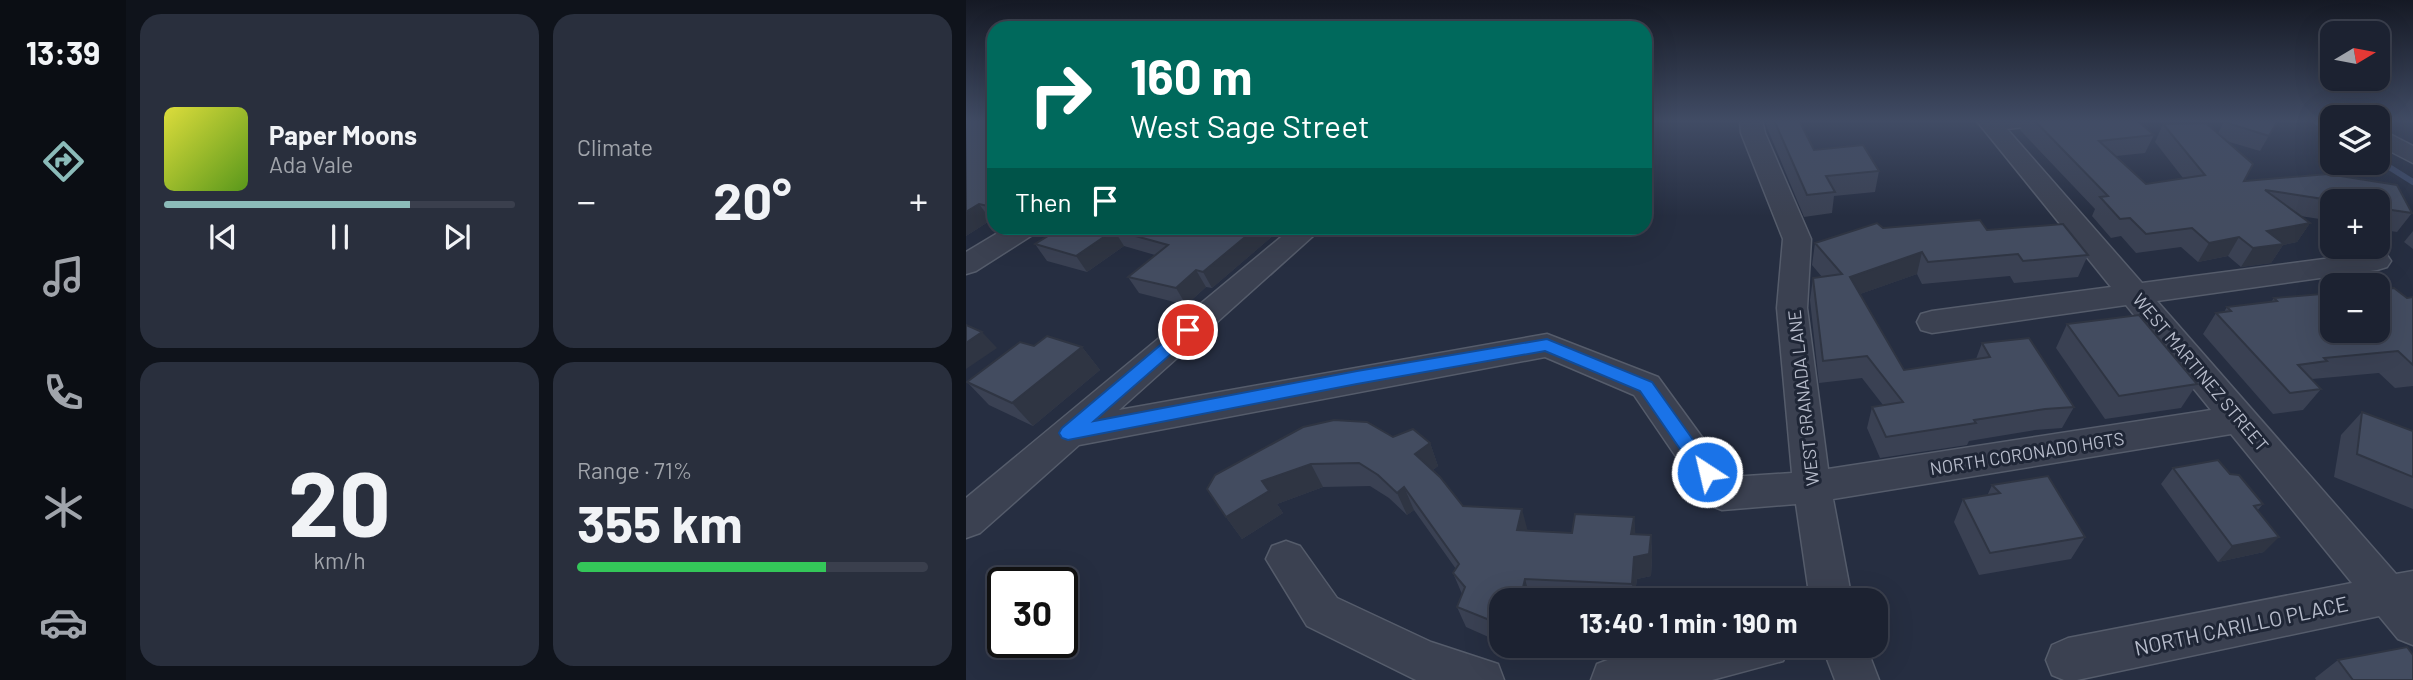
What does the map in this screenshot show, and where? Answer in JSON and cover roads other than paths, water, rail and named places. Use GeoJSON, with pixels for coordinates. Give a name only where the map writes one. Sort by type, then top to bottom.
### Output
{"type":"FeatureCollection","features":[{"type":"Feature","properties":{"kind":"street","name":"WEST GRANADA LANE"},"geometry":{"type":"LineString","coordinates":[[1761,152],[1797,239],[1791,308],[1812,487],[1829,588]]}},
{"type":"Feature","properties":{"kind":"street","name":"WEST MARTINEZ STREET"},"geometry":{"type":"LineString","coordinates":[[2014,152],[2242,419],[2404,603]]}},
{"type":"Feature","properties":{"kind":"street"},"geometry":{"type":"LineString","coordinates":[[966,265],[1013,235]]}},
{"type":"Feature","properties":{"kind":"street"},"geometry":{"type":"LineString","coordinates":[[966,521],[1300,235]]}},
{"type":"Feature","properties":{"kind":"street"},"geometry":{"type":"LineString","coordinates":[[1932,321],[2377,261]]}},
{"type":"Feature","properties":{"kind":"street","name":"NORTH CORONADO HGTS"},"geometry":{"type":"LineString","coordinates":[[1068,433],[1357,377],[1547,345],[1646,387],[1722,494],[1812,487],[2242,419]]}},
{"type":"Feature","properties":{"kind":"street"},"geometry":{"type":"LineString","coordinates":[[1286,559],[1322,612],[1425,662],[1482,680]]}},
{"type":"Feature","properties":{"kind":"street","name":"NORTH CARILLO PLACE"},"geometry":{"type":"LineString","coordinates":[[2068,660],[2404,603]]}},
{"type":"Feature","properties":{"kind":"street"},"geometry":{"type":"LineString","coordinates":[[1614,680],[1714,658]]}},
{"type":"Feature","properties":{"kind":"street"},"geometry":{"type":"LineString","coordinates":[[1849,658],[1857,680]]}},
{"type":"Feature","properties":{"kind":"waterway"},"geometry":{"type":"LineString","coordinates":[[2390,168],[2413,182]]}}]}
